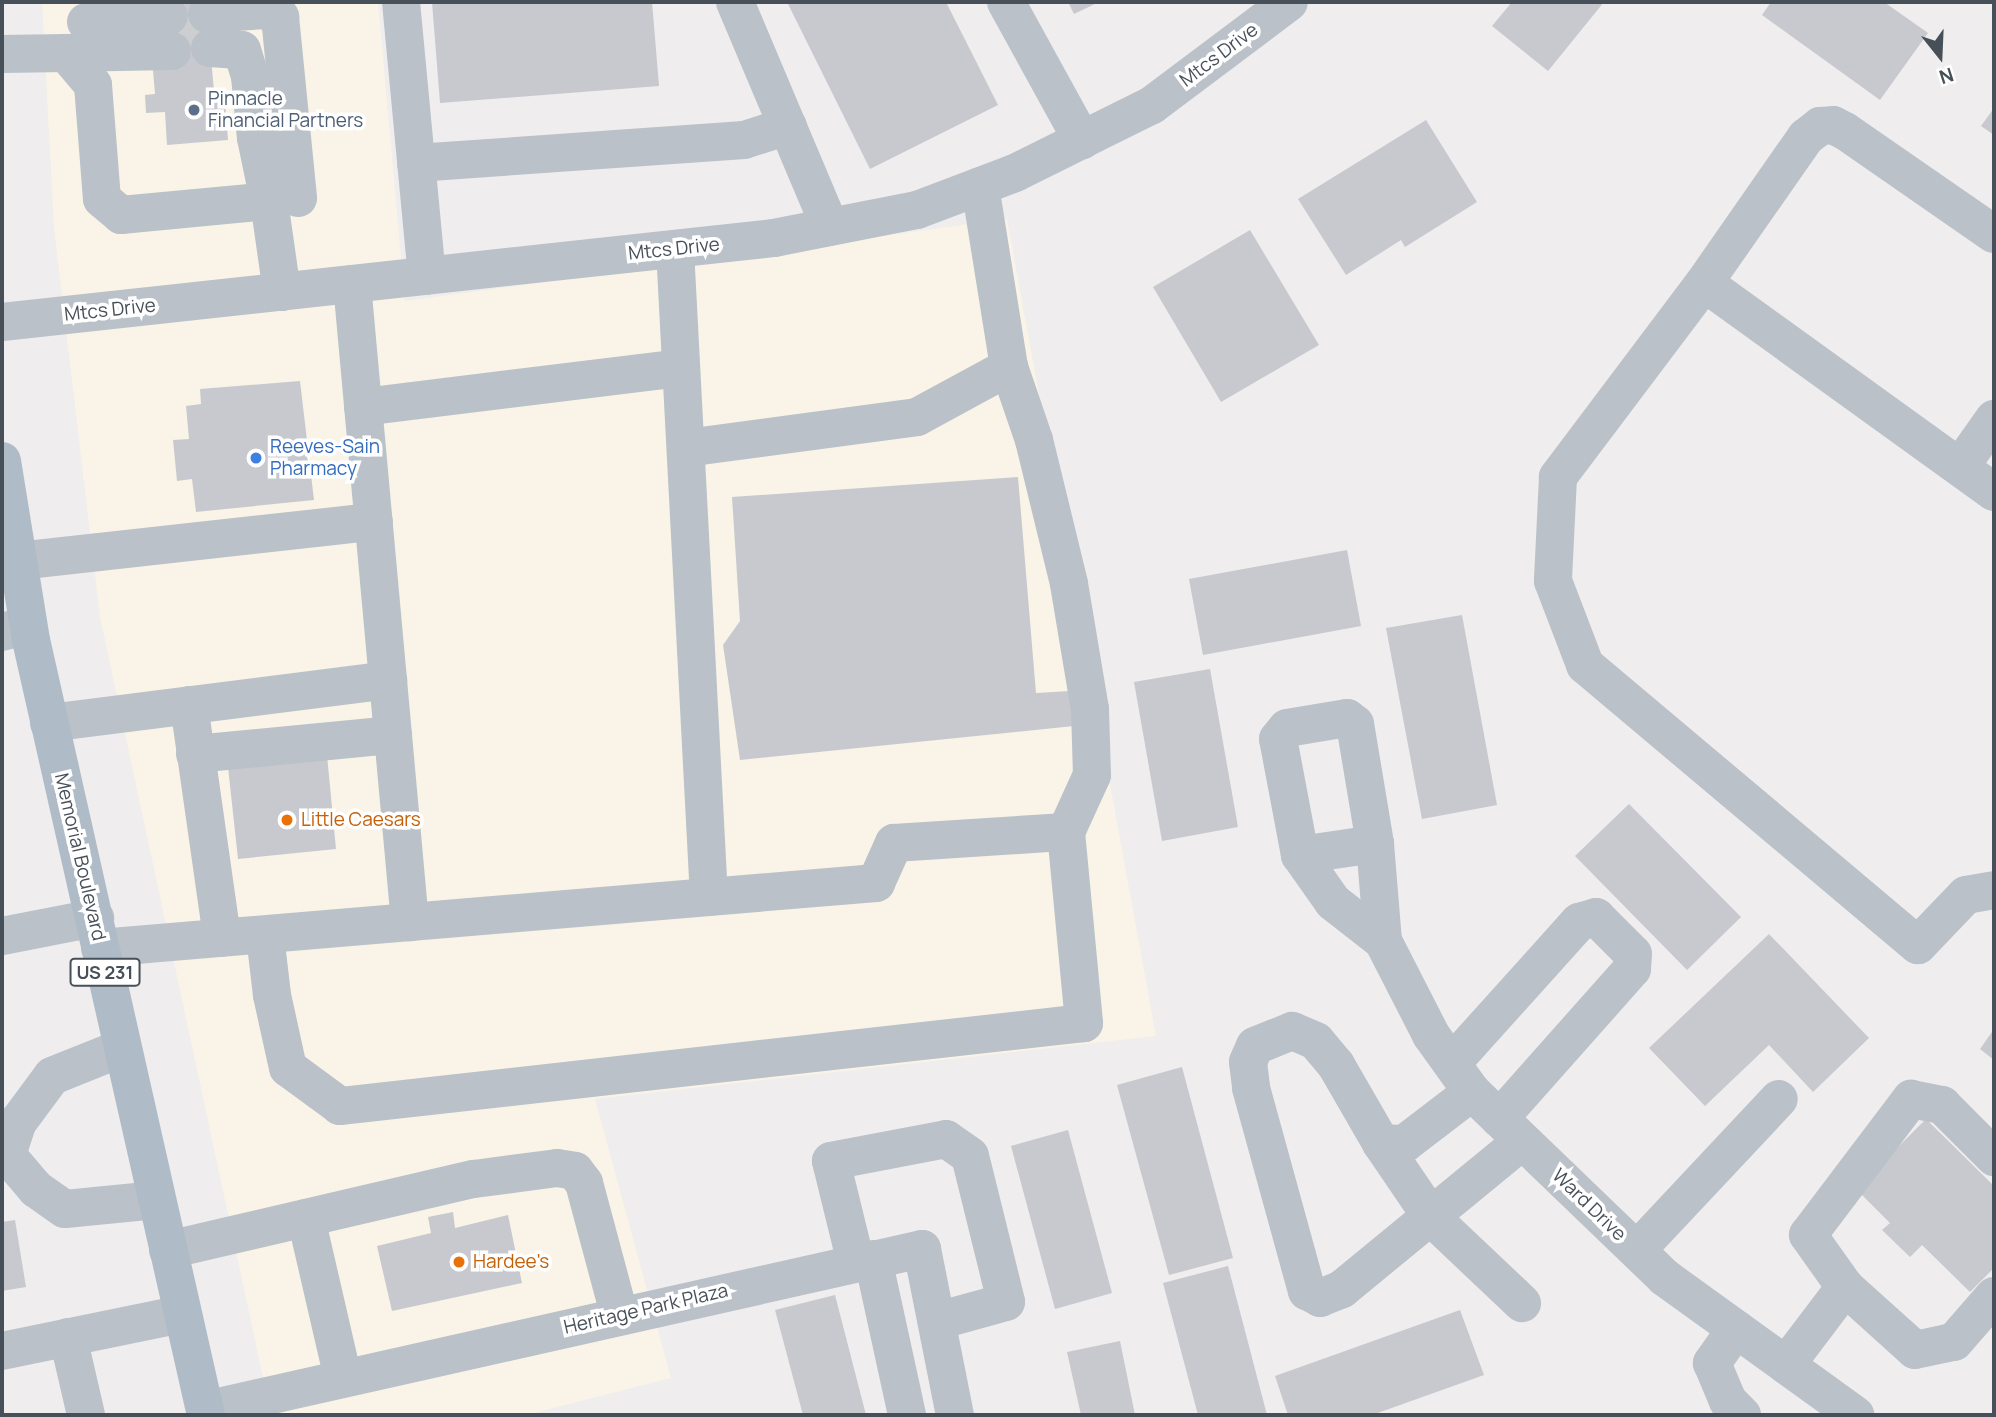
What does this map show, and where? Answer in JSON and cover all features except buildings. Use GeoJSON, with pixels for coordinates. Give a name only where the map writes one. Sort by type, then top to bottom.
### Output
{"type":"FeatureCollection","features":[{"type":"Feature","properties":{"kind":"main road","name":"Memorial Boulevard"},"geometry":{"type":"LineString","coordinates":[[2,461],[14,578],[15,628],[49,723],[205,1413]]}},
{"type":"Feature","properties":{"kind":"street"},"geometry":{"type":"LineString","coordinates":[[401,2],[427,276]]}},
{"type":"Feature","properties":{"kind":"street"},"geometry":{"type":"LineString","coordinates":[[735,2],[830,227]]}},
{"type":"Feature","properties":{"kind":"street"},"geometry":{"type":"LineString","coordinates":[[1006,2],[1082,140]]}},
{"type":"Feature","properties":{"kind":"street","name":"Mtcs Drive"},"geometry":{"type":"LineString","coordinates":[[2,322],[676,249],[830,227],[917,211],[1082,140],[1152,105],[1289,2]]}},
{"type":"Feature","properties":{"kind":"street"},"geometry":{"type":"LineString","coordinates":[[282,292],[283,200],[280,17],[265,10],[209,32],[242,50],[250,76],[256,138],[283,200]]}},
{"type":"Feature","properties":{"kind":"street"},"geometry":{"type":"LineString","coordinates":[[2,54],[81,29],[170,35]]}},
{"type":"Feature","properties":{"kind":"street"},"geometry":{"type":"LineString","coordinates":[[81,29],[93,85],[102,199],[121,215],[283,200]]}},
{"type":"Feature","properties":{"kind":"street"},"geometry":{"type":"LineString","coordinates":[[1994,234],[1833,125],[1820,126],[1806,137],[1703,283],[1558,477],[1553,581],[1584,664],[1919,945],[1966,895],[1994,890]]}},
{"type":"Feature","properties":{"kind":"street"},"geometry":{"type":"LineString","coordinates":[[416,163],[744,140],[788,126]]}},
{"type":"Feature","properties":{"kind":"street"},"geometry":{"type":"LineString","coordinates":[[265,935],[272,995],[288,1068],[340,1106],[1084,1023],[1066,832],[1092,775],[1090,709],[1069,584],[1038,453],[1009,367],[980,186]]}},
{"type":"Feature","properties":{"kind":"street"},"geometry":{"type":"LineString","coordinates":[[676,249],[709,897]]}},
{"type":"Feature","properties":{"kind":"street"},"geometry":{"type":"LineString","coordinates":[[1703,283],[1994,492]]}},
{"type":"Feature","properties":{"kind":"street"},"geometry":{"type":"LineString","coordinates":[[352,284],[388,680],[375,737],[410,922]]}},
{"type":"Feature","properties":{"kind":"street"},"geometry":{"type":"LineString","coordinates":[[685,448],[917,416],[1009,367]]}},
{"type":"Feature","properties":{"kind":"street"},"geometry":{"type":"LineString","coordinates":[[363,407],[681,368]]}},
{"type":"Feature","properties":{"kind":"street"},"geometry":{"type":"LineString","coordinates":[[1959,467],[1994,419]]}},
{"type":"Feature","properties":{"kind":"street"},"geometry":{"type":"LineString","coordinates":[[14,578],[374,522]]}},
{"type":"Feature","properties":{"kind":"street"},"geometry":{"type":"LineString","coordinates":[[49,723],[388,680]]}},
{"type":"Feature","properties":{"kind":"street"},"geometry":{"type":"LineString","coordinates":[[189,705],[222,939]]}},
{"type":"Feature","properties":{"kind":"street"},"geometry":{"type":"LineString","coordinates":[[1347,718],[1355,724],[1375,844],[1383,941],[1333,902],[1300,855],[1278,740],[1287,728],[1347,718]]}},
{"type":"Feature","properties":{"kind":"street"},"geometry":{"type":"LineString","coordinates":[[196,758],[343,748],[375,737]]}},
{"type":"Feature","properties":{"kind":"street"},"geometry":{"type":"LineString","coordinates":[[2,936],[97,933],[222,939],[876,883],[894,844],[1066,832]]}},
{"type":"Feature","properties":{"kind":"street"},"geometry":{"type":"LineString","coordinates":[[1300,855],[1375,844]]}},
{"type":"Feature","properties":{"kind":"street"},"geometry":{"type":"LineString","coordinates":[[1393,1143],[1462,1077],[1579,922],[1596,918],[1633,954],[1632,969],[1511,1130],[1442,1210],[1342,1289],[1320,1298],[1307,1291],[1251,1088],[1248,1062],[1255,1046],[1292,1031],[1317,1041],[1442,1210],[1522,1303]]}},
{"type":"Feature","properties":{"kind":"street","name":"Ward Drive"},"geometry":{"type":"LineString","coordinates":[[1383,941],[1431,1035],[1462,1077],[1511,1130],[1664,1277],[1854,1415]]}},
{"type":"Feature","properties":{"kind":"street"},"geometry":{"type":"LineString","coordinates":[[122,1048],[52,1076],[18,1122],[4,1156],[36,1189],[65,1209],[157,1200]]}},
{"type":"Feature","properties":{"kind":"street"},"geometry":{"type":"LineString","coordinates":[[1637,1250],[1779,1099]]}},
{"type":"Feature","properties":{"kind":"street"},"geometry":{"type":"LineString","coordinates":[[1994,1157],[1942,1105],[1911,1099],[1808,1236],[1845,1287],[1915,1350],[1954,1342],[1994,1296]]}},
{"type":"Feature","properties":{"kind":"street"},"geometry":{"type":"LineString","coordinates":[[907,1415],[865,1261],[831,1161],[946,1139],[970,1156],[1006,1301],[937,1321]]}},
{"type":"Feature","properties":{"kind":"street"},"geometry":{"type":"LineString","coordinates":[[168,1250],[474,1179],[557,1168],[575,1171],[584,1183],[619,1314]]}},
{"type":"Feature","properties":{"kind":"street"},"geometry":{"type":"LineString","coordinates":[[306,1218],[343,1378]]}},
{"type":"Feature","properties":{"kind":"street","name":"Heritage Park Plaza"},"geometry":{"type":"LineString","coordinates":[[205,1413],[619,1314],[922,1249],[955,1415]]}},
{"type":"Feature","properties":{"kind":"street"},"geometry":{"type":"LineString","coordinates":[[1786,1365],[1845,1287]]}},
{"type":"Feature","properties":{"kind":"street"},"geometry":{"type":"LineString","coordinates":[[2,1351],[182,1314]]}},
{"type":"Feature","properties":{"kind":"street"},"geometry":{"type":"LineString","coordinates":[[1736,1329],[1712,1363],[1728,1401],[1742,1415]]}},
{"type":"Feature","properties":{"kind":"street"},"geometry":{"type":"LineString","coordinates":[[68,1337],[86,1415]]}},
{"type":"Feature","properties":{"kind":"shaded area"},"geometry":{"type":"Polygon","coordinates":[[[42,2],[378,2],[405,301],[1007,219],[1156,1036],[595,1099],[671,1378],[526,1415],[271,1415],[100,617],[54,229],[42,2]]]}},
{"type":"Feature","properties":{"kind":"tunnel"},"geometry":{"type":"LineString","coordinates":[[170,37],[209,34]]}},
{"type":"Feature","properties":{"kind":"place","name":"Pinnacle Financial Partners"},"geometry":{"type":"Point","coordinates":[194,110]}},
{"type":"Feature","properties":{"kind":"place","name":"Reeves-Sain Pharmacy"},"geometry":{"type":"Point","coordinates":[256,458]}},
{"type":"Feature","properties":{"kind":"place","name":"Little Caesars"},"geometry":{"type":"Point","coordinates":[287,820]}},
{"type":"Feature","properties":{"kind":"place","name":"Hardee's"},"geometry":{"type":"Point","coordinates":[459,1262]}}]}
